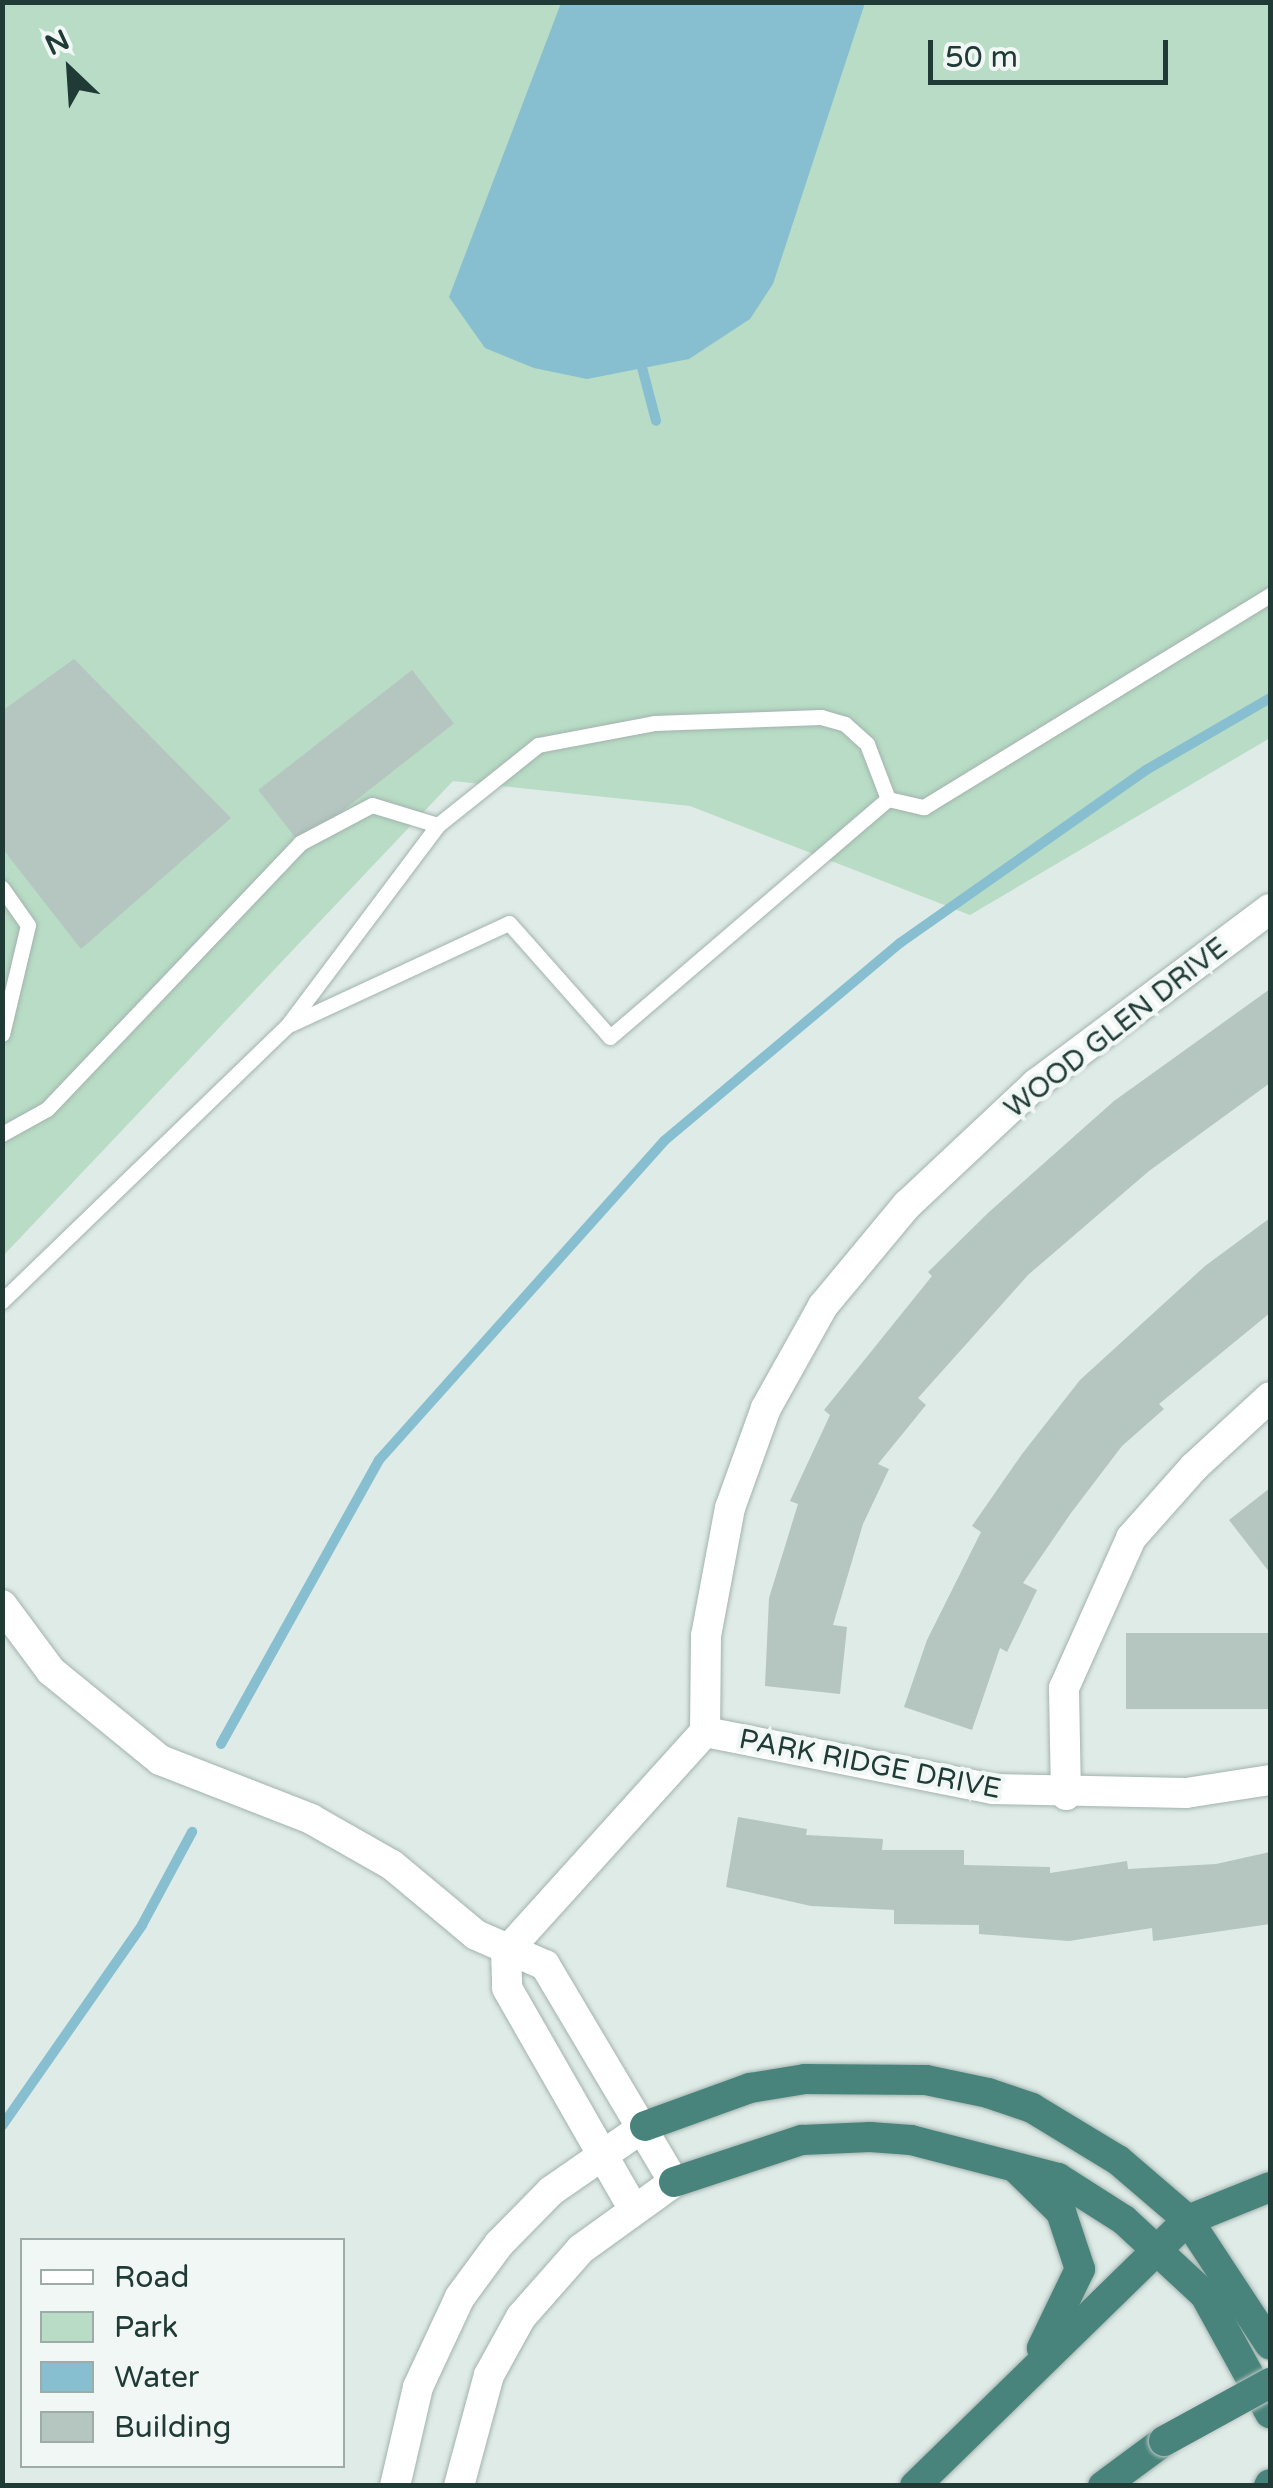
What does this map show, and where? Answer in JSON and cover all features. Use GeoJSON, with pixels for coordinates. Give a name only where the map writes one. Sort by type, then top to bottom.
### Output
{"type":"FeatureCollection","features":[{"type":"Feature","properties":{"kind":"highway"},"geometry":{"type":"LineString","coordinates":[[645,2126],[750,2088],[805,2078],[926,2080],[1032,2108],[1118,2160],[1188,2220],[1270,2345]]}},
{"type":"Feature","properties":{"kind":"highway"},"geometry":{"type":"LineString","coordinates":[[674,2182],[802,2140],[911,2140],[1058,2178],[1124,2220],[1205,2294],[1270,2413]]}},
{"type":"Feature","properties":{"kind":"highway"},"geometry":{"type":"LineString","coordinates":[[997,2406],[1062,2316],[1080,2269],[1061,2212],[1008,2162]]}},
{"type":"Feature","properties":{"kind":"highway"},"geometry":{"type":"LineString","coordinates":[[915,2486],[1161,2252],[1188,2220],[1270,2186]]}},
{"type":"Feature","properties":{"kind":"highway"},"geometry":{"type":"LineString","coordinates":[[1103,2486],[1164,2441],[1270,2384]]}},
{"type":"Feature","properties":{"kind":"street","name":"WOOD GLEN DRIVE"},"geometry":{"type":"LineString","coordinates":[[705,1732],[706,1636],[730,1508],[766,1408],[823,1306],[906,1205],[1036,1084],[1270,909]]}},
{"type":"Feature","properties":{"kind":"street"},"geometry":{"type":"LineString","coordinates":[[1066,1795],[1064,1688],[1131,1538],[1270,1397]]}},
{"type":"Feature","properties":{"kind":"street"},"geometry":{"type":"LineString","coordinates":[[2,1605],[51,1670],[160,1760],[352,1842],[506,1952],[546,1966],[645,2126],[674,2182],[581,2248],[521,2317],[489,2375],[459,2486]]}},
{"type":"Feature","properties":{"kind":"street","name":"PARK RIDGE DRIVE"},"geometry":{"type":"LineString","coordinates":[[506,1952],[705,1732],[993,1789],[1066,1795],[1186,1793],[1270,1780]]}},
{"type":"Feature","properties":{"kind":"street"},"geometry":{"type":"LineString","coordinates":[[506,1952],[507,1988],[633,2208]]}},
{"type":"Feature","properties":{"kind":"street"},"geometry":{"type":"LineString","coordinates":[[395,2486],[418,2387],[460,2297],[499,2244],[551,2191],[645,2126]]}},
{"type":"Feature","properties":{"kind":"lane"},"geometry":{"type":"LineString","coordinates":[[888,798],[924,807],[1270,595]]}},
{"type":"Feature","properties":{"kind":"lane"},"geometry":{"type":"LineString","coordinates":[[2,1300],[287,1026],[438,825],[538,745],[654,723],[820,717],[845,724],[867,744],[888,798]]}},
{"type":"Feature","properties":{"kind":"lane"},"geometry":{"type":"LineString","coordinates":[[287,1026],[510,923],[610,1036],[888,798]]}},
{"type":"Feature","properties":{"kind":"lane"},"geometry":{"type":"LineString","coordinates":[[2,1134],[47,1109],[300,843],[372,806],[438,825]]}},
{"type":"Feature","properties":{"kind":"lane"},"geometry":{"type":"LineString","coordinates":[[2,888],[28,924],[2,1034]]}},
{"type":"Feature","properties":{"kind":"green space"},"geometry":{"type":"Polygon","coordinates":[[[3,3],[1270,3],[1270,738],[970,915],[690,806],[453,781],[3,1256],[3,3]]]}},
{"type":"Feature","properties":{"kind":"water"},"geometry":{"type":"Polygon","coordinates":[[[561,3],[865,3],[773,284],[750,319],[689,359],[587,379],[534,368],[485,348],[449,297],[561,3]]]}},
{"type":"Feature","properties":{"kind":"building"},"geometry":{"type":"Polygon","coordinates":[[[74,659],[231,818],[81,949],[2,848],[2,711],[74,659]]]}},
{"type":"Feature","properties":{"kind":"building"},"geometry":{"type":"Polygon","coordinates":[[[412,670],[454,724],[300,844],[258,790],[412,670]]]}},
{"type":"Feature","properties":{"kind":"building"},"geometry":{"type":"Polygon","coordinates":[[[1270,989],[1270,1083],[1149,1171],[1028,1275],[918,1398],[926,1405],[878,1464],[889,1469],[863,1524],[833,1625],[847,1627],[840,1694],[765,1686],[769,1598],[798,1504],[790,1501],[830,1415],[824,1410],[932,1276],[928,1272],[988,1213],[1114,1101],[1270,989]]]}},
{"type":"Feature","properties":{"kind":"building"},"geometry":{"type":"Polygon","coordinates":[[[1270,1218],[1270,1313],[1159,1404],[1164,1409],[1122,1446],[1071,1513],[1023,1583],[1037,1590],[1007,1652],[1000,1648],[972,1730],[904,1707],[927,1640],[981,1532],[972,1526],[1022,1454],[1080,1380],[1205,1266],[1270,1218]]]}},
{"type":"Feature","properties":{"kind":"building"},"geometry":{"type":"Polygon","coordinates":[[[1270,1488],[1270,1573],[1229,1520],[1270,1488]]]}},
{"type":"Feature","properties":{"kind":"building"},"geometry":{"type":"Polygon","coordinates":[[[1126,1633],[1270,1633],[1270,1709],[1126,1709],[1126,1633]]]}},
{"type":"Feature","properties":{"kind":"building"},"geometry":{"type":"Polygon","coordinates":[[[738,1817],[807,1829],[806,1835],[883,1839],[882,1850],[964,1850],[964,1865],[1050,1867],[1050,1873],[1127,1861],[1128,1869],[1216,1864],[1270,1852],[1270,1924],[1153,1941],[1152,1928],[1069,1941],[979,1934],[979,1925],[894,1924],[894,1910],[811,1906],[726,1887],[738,1817]]]}},
{"type":"Feature","properties":{"kind":"waterway"},"geometry":{"type":"LineString","coordinates":[[639,356],[656,421]]}},
{"type":"Feature","properties":{"kind":"waterway"},"geometry":{"type":"LineString","coordinates":[[221,1744],[379,1460],[664,1141],[900,943],[1146,770],[1270,698]]}},
{"type":"Feature","properties":{"kind":"waterway"},"geometry":{"type":"LineString","coordinates":[[2,2126],[142,1925],[192,1832]]}}]}
